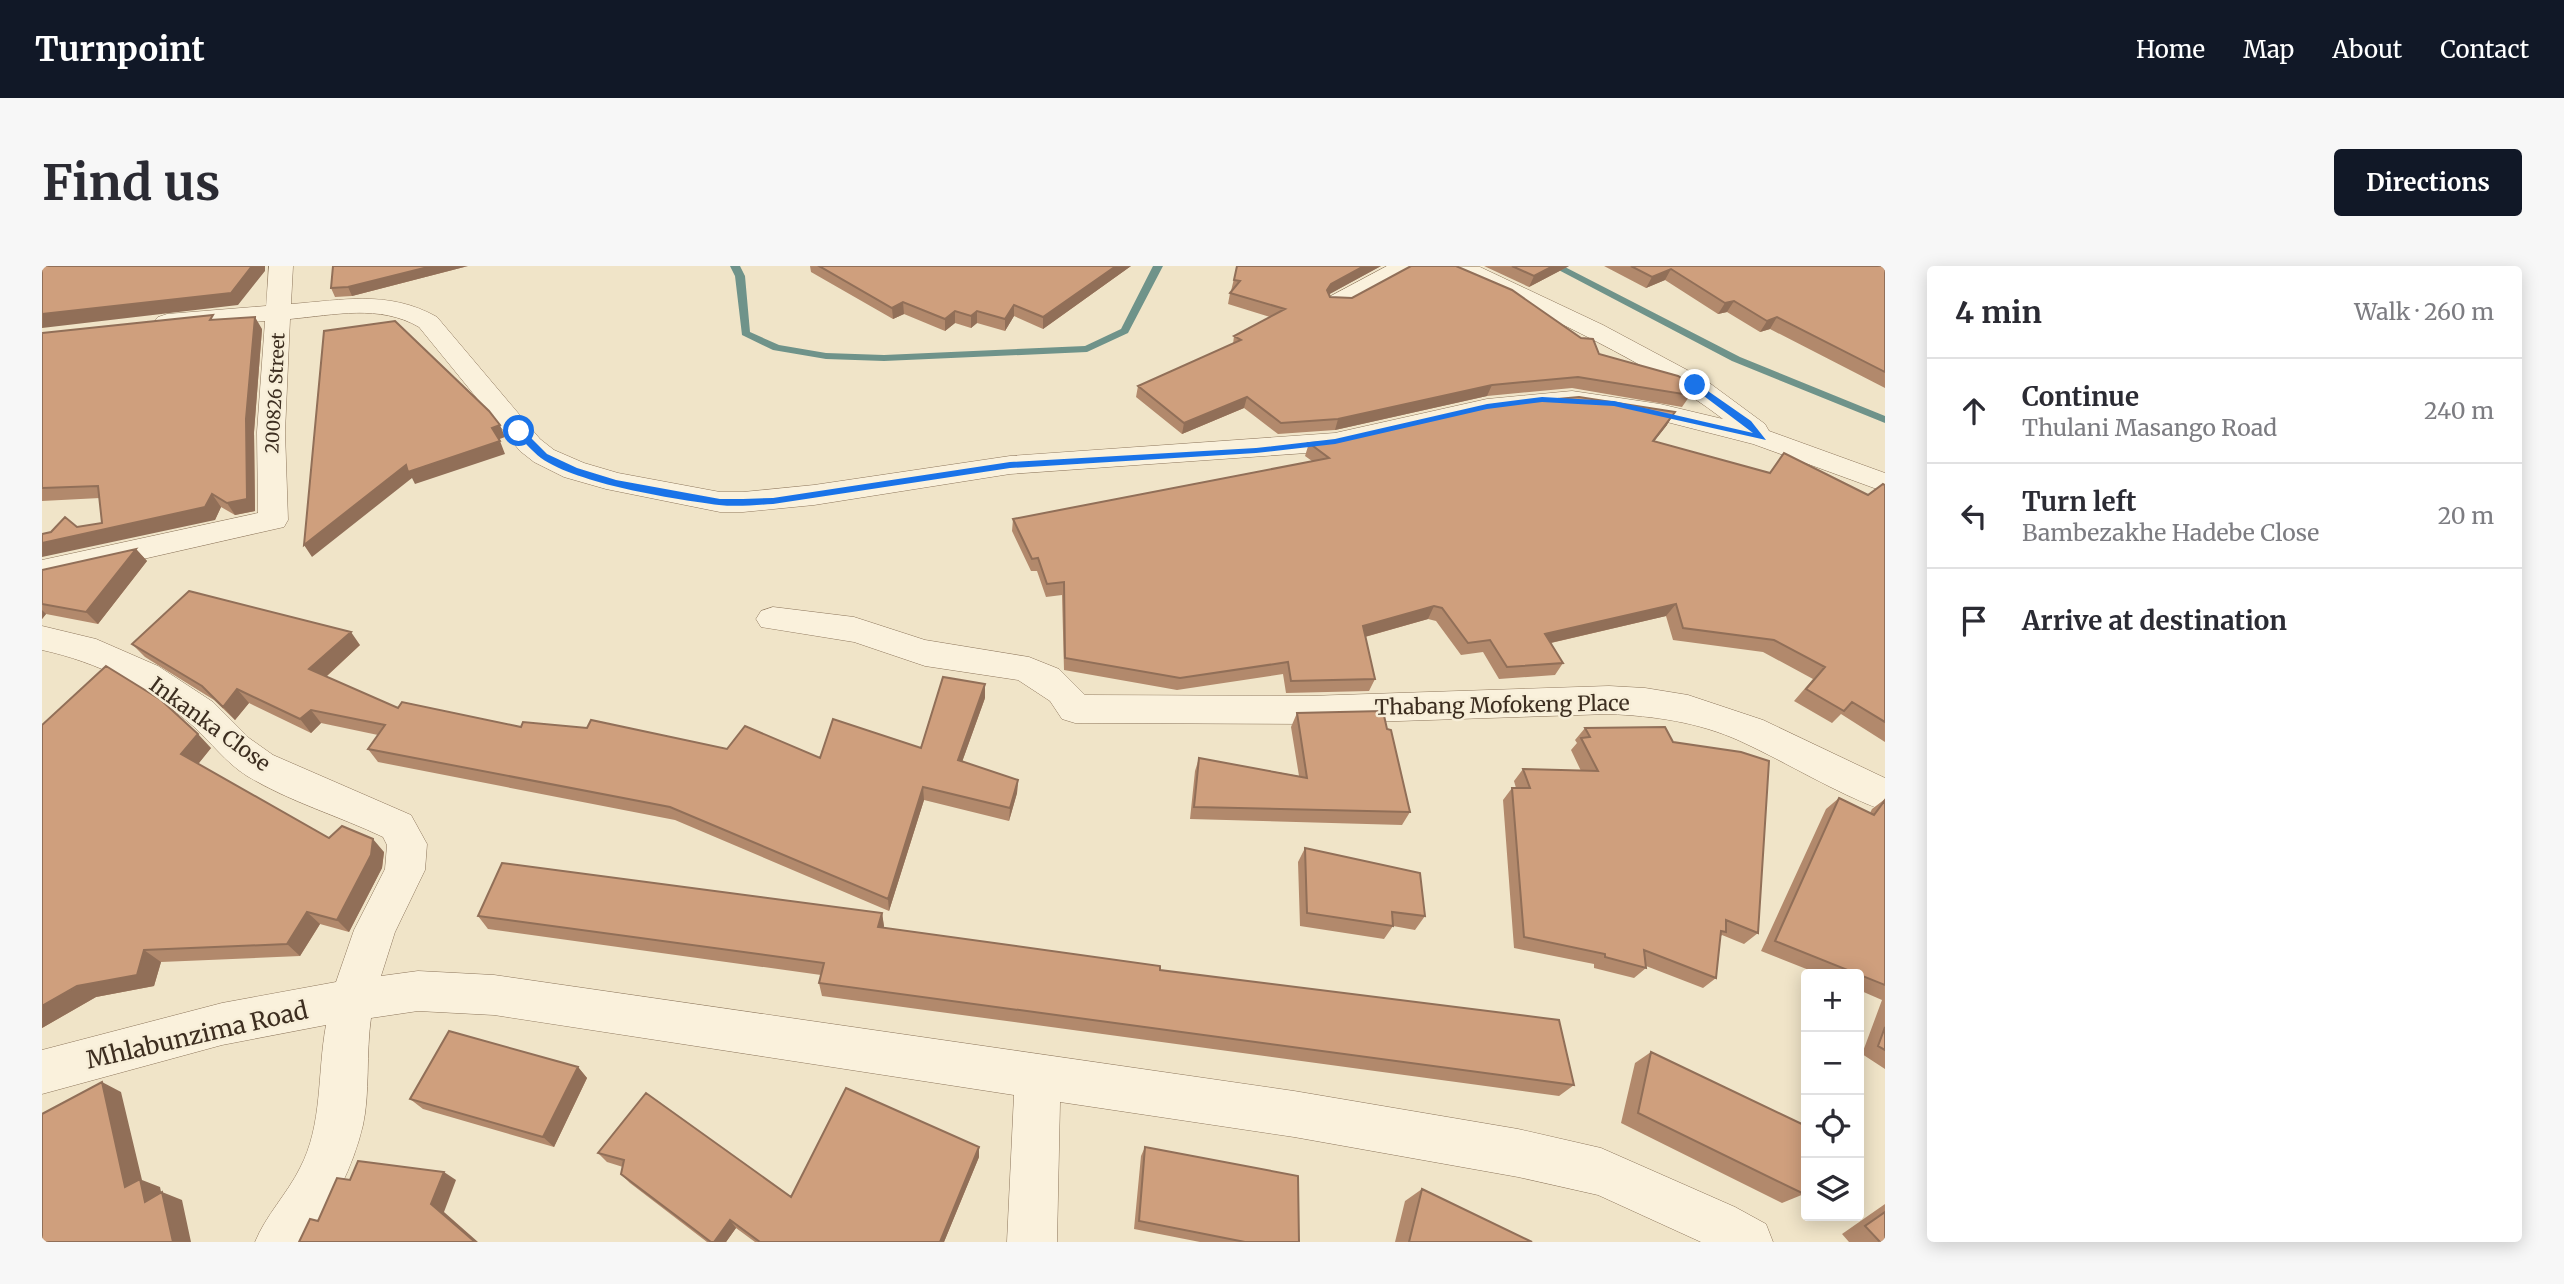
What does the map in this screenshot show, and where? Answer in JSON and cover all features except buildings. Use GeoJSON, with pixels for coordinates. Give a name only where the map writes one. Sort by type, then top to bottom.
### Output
{"type":"FeatureCollection","features":[{"type":"Feature","properties":{"kind":"street","name":"200826 Street"},"geometry":{"type":"LineString","coordinates":[[42,571],[273,520],[271,432],[281,266]]}},
{"type":"Feature","properties":{"kind":"street"},"geometry":{"type":"LineString","coordinates":[[1338,302],[1405,266]]}},
{"type":"Feature","properties":{"kind":"street"},"geometry":{"type":"LineString","coordinates":[[1452,266],[1472,272],[1594,330],[1673,373],[1737,415],[1763,438]]}},
{"type":"Feature","properties":{"kind":"street"},"geometry":{"type":"LineString","coordinates":[[147,324],[372,305],[405,309],[428,322],[530,444],[544,456],[574,470],[616,482],[720,502],[773,501],[1055,461],[1256,450],[1335,442],[1487,407],[1542,400],[1614,403],[1763,438],[1885,483]]}},
{"type":"Feature","properties":{"kind":"street","name":"Thabang Mofokeng Place"},"geometry":{"type":"LineString","coordinates":[[773,618],[860,631],[923,653],[1001,662],[1028,670],[1048,678],[1066,693],[1075,709],[1309,710],[1609,700],[1645,702],[1688,709],[1751,730],[1885,795]]}},
{"type":"Feature","properties":{"kind":"street","name":"Inkanka Close"},"geometry":{"type":"LineString","coordinates":[[42,638],[76,644],[139,672],[201,712],[242,753],[293,783],[397,826],[407,844],[405,870],[375,930],[352,1000],[344,1048],[340,1124],[319,1183],[280,1242]]}},
{"type":"Feature","properties":{"kind":"street","name":"Mhlabunzima Road"},"geometry":{"type":"LineString","coordinates":[[42,1072],[222,1024],[352,1000],[418,991],[494,995],[1294,1114],[1518,1153],[1601,1172],[1718,1224],[1748,1242]]}},
{"type":"Feature","properties":{"kind":"street"},"geometry":{"type":"LineString","coordinates":[[1032,1242],[1038,1076]]}},
{"type":"Feature","properties":{"kind":"waterway"},"geometry":{"type":"LineString","coordinates":[[735,266],[740,276],[745,333],[776,348],[826,356],[884,358],[1087,349],[1125,331],[1158,266]]}},
{"type":"Feature","properties":{"kind":"waterway"},"geometry":{"type":"LineString","coordinates":[[1556,266],[1736,359],[1885,420]]}},
{"type":"Feature","properties":{"kind":"route"},"geometry":{"type":"LineString","coordinates":[[519,431],[544,456],[574,470],[616,482],[720,502],[773,501],[1010,465],[1256,450],[1335,442],[1461,412],[1542,400],[1572,399],[1614,403],[1763,438],[1748,423],[1695,385]]}}]}
